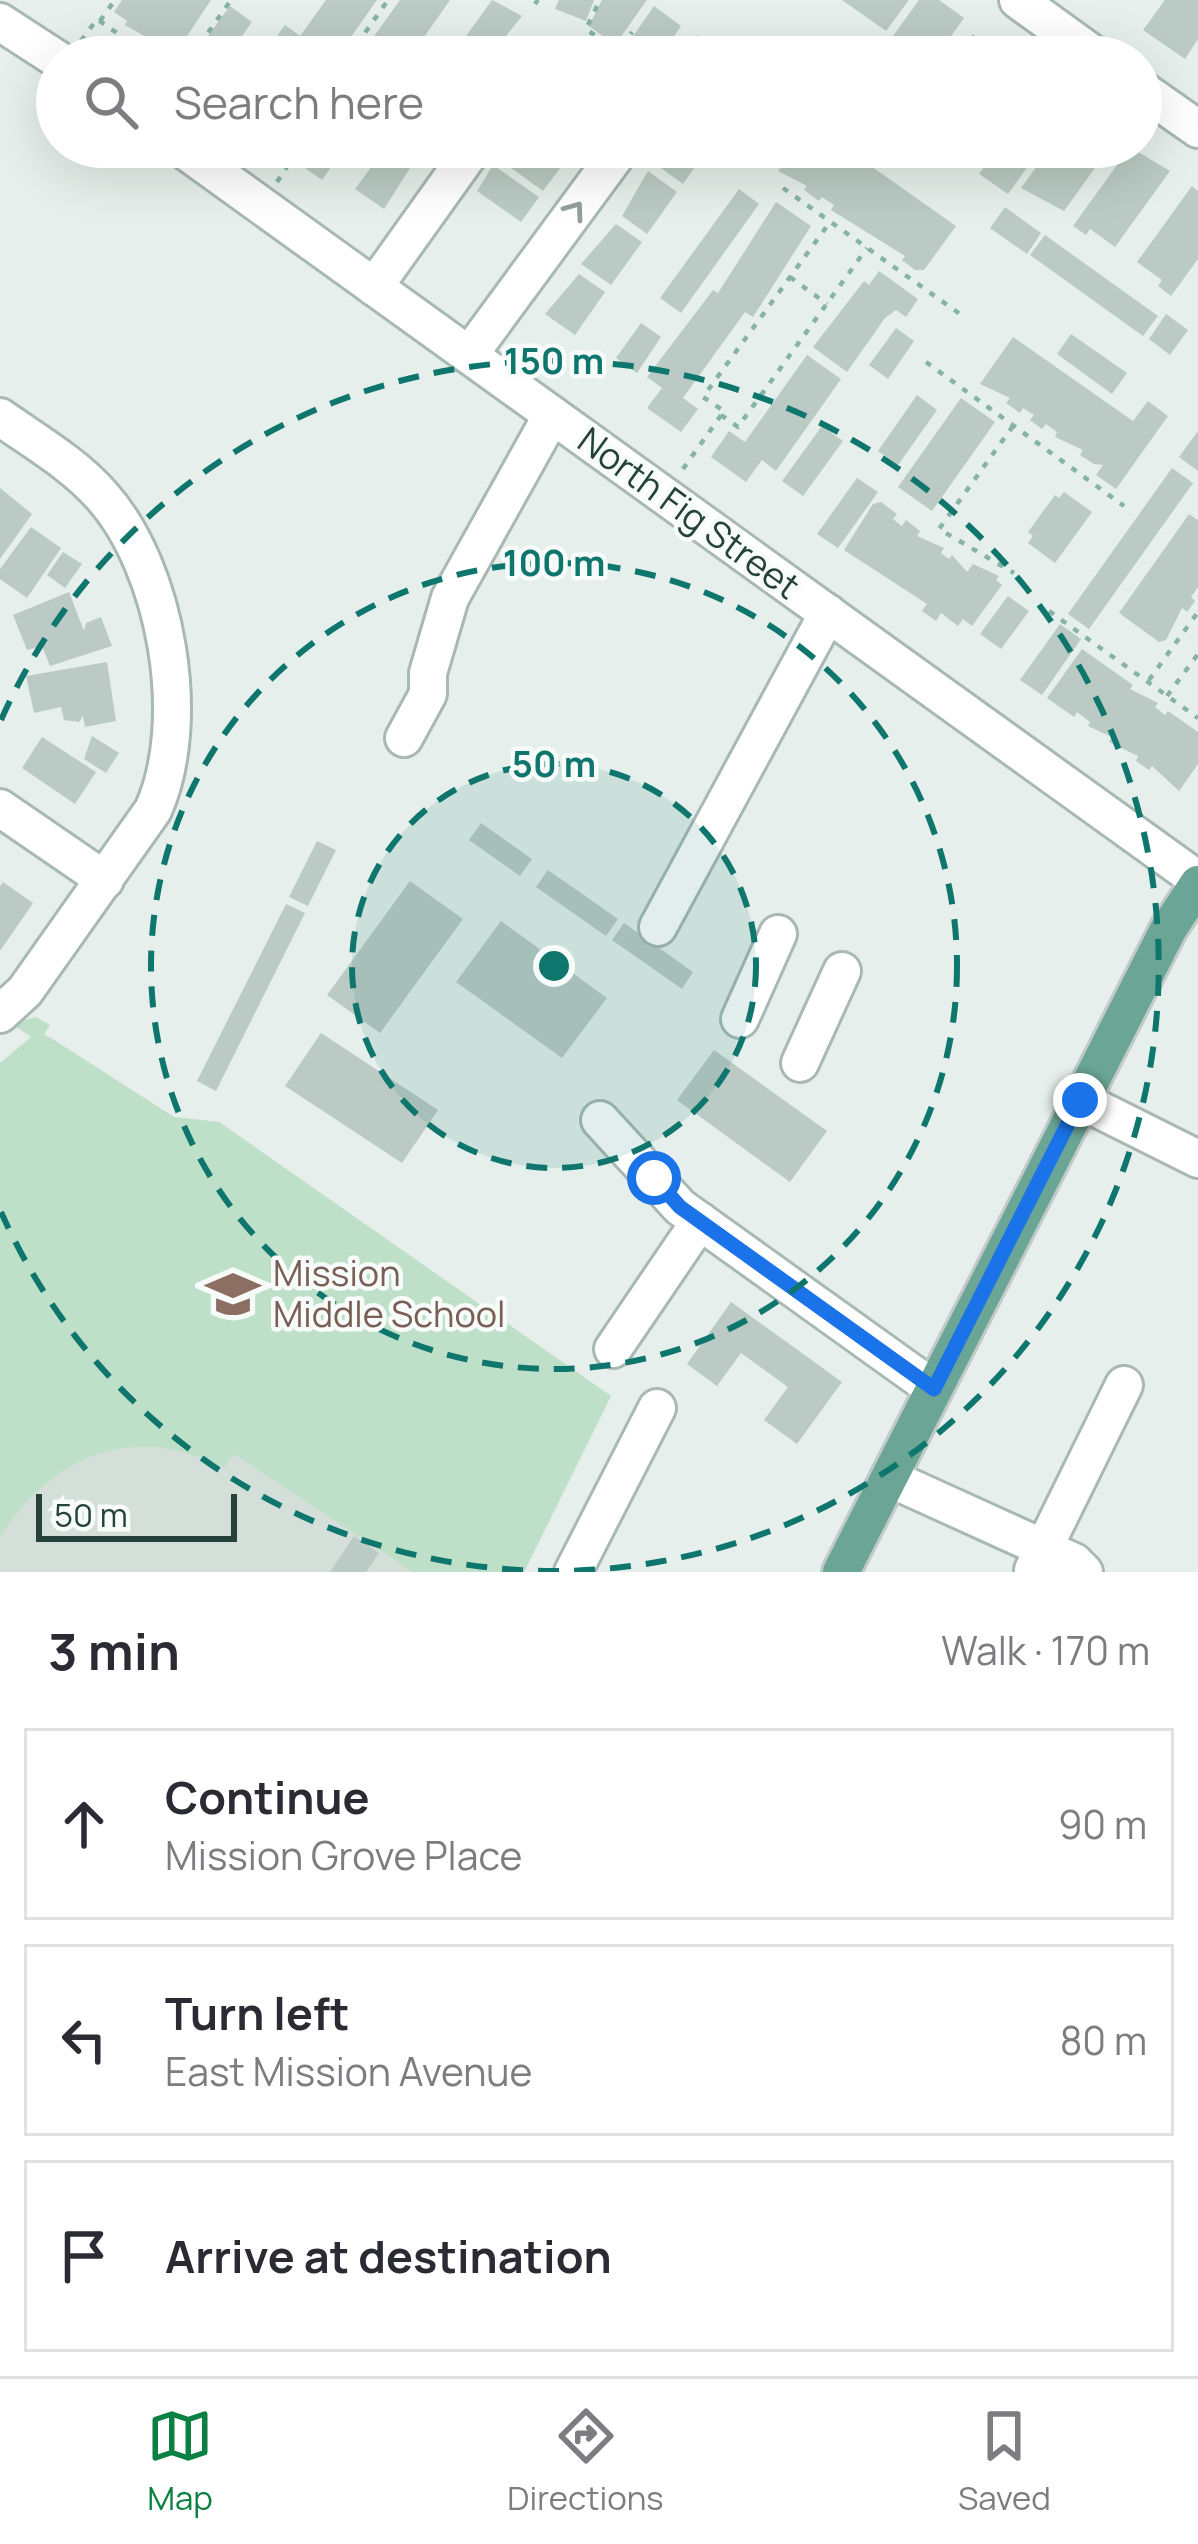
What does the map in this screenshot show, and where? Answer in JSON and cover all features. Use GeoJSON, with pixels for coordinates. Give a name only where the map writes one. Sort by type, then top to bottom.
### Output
{"type":"FeatureCollection","features":[{"type":"Feature","properties":{"kind":"main road"},"geometry":{"type":"LineString","coordinates":[[842,1572],[1080,1100],[1169,928],[1198,882]]}},
{"type":"Feature","properties":{"kind":"street"},"geometry":{"type":"LineString","coordinates":[[1018,0],[1068,36]]}},
{"type":"Feature","properties":{"kind":"street"},"geometry":{"type":"LineString","coordinates":[[0,22],[36,37]]}},
{"type":"Feature","properties":{"kind":"street"},"geometry":{"type":"LineString","coordinates":[[1162,103],[1198,129]]}},
{"type":"Feature","properties":{"kind":"street","name":"North Fig Street"},"geometry":{"type":"LineString","coordinates":[[209,168],[1198,882]]}},
{"type":"Feature","properties":{"kind":"street"},"geometry":{"type":"LineString","coordinates":[[374,286],[459,168]]}},
{"type":"Feature","properties":{"kind":"street"},"geometry":{"type":"LineString","coordinates":[[469,356],[607,168]]}},
{"type":"Feature","properties":{"kind":"street"},"geometry":{"type":"LineString","coordinates":[[404,738],[428,694],[428,673],[450,598],[552,415]]}},
{"type":"Feature","properties":{"kind":"street"},"geometry":{"type":"LineString","coordinates":[[0,417],[100,494],[137,548],[151,588],[173,697],[172,755],[153,810],[25,991],[0,1014]]}},
{"type":"Feature","properties":{"kind":"street"},"geometry":{"type":"LineString","coordinates":[[658,927],[828,613]]}},
{"type":"Feature","properties":{"kind":"street"},"geometry":{"type":"LineString","coordinates":[[0,808],[105,880]]}},
{"type":"Feature","properties":{"kind":"street"},"geometry":{"type":"LineString","coordinates":[[740,1019],[778,934]]}},
{"type":"Feature","properties":{"kind":"street"},"geometry":{"type":"LineString","coordinates":[[800,1063],[842,971]]}},
{"type":"Feature","properties":{"kind":"street"},"geometry":{"type":"LineString","coordinates":[[1080,1100],[1198,1160]]}},
{"type":"Feature","properties":{"kind":"street"},"geometry":{"type":"LineString","coordinates":[[600,1120],[700,1221],[934,1389]]}},
{"type":"Feature","properties":{"kind":"street"},"geometry":{"type":"LineString","coordinates":[[613,1349],[700,1221]]}},
{"type":"Feature","properties":{"kind":"street"},"geometry":{"type":"LineString","coordinates":[[1037,1562],[1124,1385]]}},
{"type":"Feature","properties":{"kind":"street"},"geometry":{"type":"LineString","coordinates":[[573,1572],[657,1408]]}},
{"type":"Feature","properties":{"kind":"street"},"geometry":{"type":"LineString","coordinates":[[889,1478],[1037,1562],[1074,1562],[1084,1572]]}},
{"type":"Feature","properties":{"kind":"path"},"geometry":{"type":"LineString","coordinates":[[100,21],[116,0]]}},
{"type":"Feature","properties":{"kind":"path"},"geometry":{"type":"LineString","coordinates":[[205,36],[231,0]]}},
{"type":"Feature","properties":{"kind":"path"},"geometry":{"type":"LineString","coordinates":[[367,36],[364,34],[392,2]]}},
{"type":"Feature","properties":{"kind":"path"},"geometry":{"type":"LineString","coordinates":[[596,36],[586,29],[597,6]]}},
{"type":"Feature","properties":{"kind":"path"},"geometry":{"type":"LineString","coordinates":[[82,36],[97,19],[122,36]]}},
{"type":"Feature","properties":{"kind":"path"},"geometry":{"type":"LineString","coordinates":[[629,36],[632,32]]}},
{"type":"Feature","properties":{"kind":"path"},"geometry":{"type":"LineString","coordinates":[[277,182],[286,168]]}},
{"type":"Feature","properties":{"kind":"path"},"geometry":{"type":"LineString","coordinates":[[783,188],[960,314]]}},
{"type":"Feature","properties":{"kind":"path"},"geometry":{"type":"LineString","coordinates":[[680,472],[724,411],[703,397],[830,222]]}},
{"type":"Feature","properties":{"kind":"path"},"geometry":{"type":"LineString","coordinates":[[721,416],[738,428],[867,248]]}},
{"type":"Feature","properties":{"kind":"path"},"geometry":{"type":"LineString","coordinates":[[790,277],[827,304]]}},
{"type":"Feature","properties":{"kind":"path"},"geometry":{"type":"LineString","coordinates":[[926,362],[1124,506]]}},
{"type":"Feature","properties":{"kind":"path"},"geometry":{"type":"LineString","coordinates":[[1013,426],[939,529],[1014,573]]}},
{"type":"Feature","properties":{"kind":"path"},"geometry":{"type":"LineString","coordinates":[[1049,611],[1198,718]]}},
{"type":"Feature","properties":{"kind":"path"},"geometry":{"type":"LineString","coordinates":[[1147,682],[1198,612]]}},
{"type":"Feature","properties":{"kind":"path"},"geometry":{"type":"LineString","coordinates":[[1167,696],[1198,654]]}},
{"type":"Feature","properties":{"kind":"shaded area","name":"Mission Middle School"},"geometry":{"type":"Polygon","coordinates":[[[50,1037],[174,1117],[219,1122],[611,1396],[524,1572],[0,1572],[0,1078],[50,1037]]]}},
{"type":"Feature","properties":{"kind":"green space","name":"Mission Middle School"},"geometry":{"type":"Polygon","coordinates":[[[36,1017],[50,1025],[44,1034],[174,1117],[219,1122],[611,1396],[524,1572],[413,1572],[234,1454],[224,1468],[158,1447],[98,1454],[70,1466],[21,1508],[0,1536],[0,1063],[31,1037],[15,1026],[18,1022],[36,1017]]]}},
{"type":"Feature","properties":{"kind":"building"},"geometry":{"type":"Polygon","coordinates":[[[122,0],[211,0],[187,36],[144,36],[114,12],[122,0]]]}},
{"type":"Feature","properties":{"kind":"building"},"geometry":{"type":"Polygon","coordinates":[[[326,0],[377,0],[352,36],[300,36],[326,0]]]}},
{"type":"Feature","properties":{"kind":"building"},"geometry":{"type":"Polygon","coordinates":[[[400,0],[450,0],[425,36],[374,36],[400,0]]]}},
{"type":"Feature","properties":{"kind":"building"},"geometry":{"type":"Polygon","coordinates":[[[492,0],[522,16],[506,36],[466,36],[492,0]]]}},
{"type":"Feature","properties":{"kind":"building"},"geometry":{"type":"Polygon","coordinates":[[[559,0],[594,0],[586,21],[555,9],[559,0]]]}},
{"type":"Feature","properties":{"kind":"building"},"geometry":{"type":"Polygon","coordinates":[[[602,0],[647,0],[621,36],[603,36],[589,26],[602,0]]]}},
{"type":"Feature","properties":{"kind":"building"},"geometry":{"type":"Polygon","coordinates":[[[842,0],[909,0],[886,31],[842,0]]]}},
{"type":"Feature","properties":{"kind":"building"},"geometry":{"type":"Polygon","coordinates":[[[919,0],[939,0],[964,18],[951,36],[893,36],[919,0]]]}},
{"type":"Feature","properties":{"kind":"building"},"geometry":{"type":"Polygon","coordinates":[[[1165,0],[1198,0],[1198,39],[1185,59],[1162,43],[1162,36],[1143,30],[1165,0]]]}},
{"type":"Feature","properties":{"kind":"building"},"geometry":{"type":"Polygon","coordinates":[[[230,6],[252,22],[242,36],[208,36],[230,6]]]}},
{"type":"Feature","properties":{"kind":"building"},"geometry":{"type":"Polygon","coordinates":[[[654,6],[681,26],[674,36],[633,36],[654,6]]]}},
{"type":"Feature","properties":{"kind":"building"},"geometry":{"type":"Polygon","coordinates":[[[285,25],[300,36],[277,36],[285,25]]]}},
{"type":"Feature","properties":{"kind":"building"},"geometry":{"type":"Polygon","coordinates":[[[1162,166],[1170,171],[1115,247],[1090,229],[1086,235],[1073,226],[1115,168],[1162,166]]]}},
{"type":"Feature","properties":{"kind":"building"},"geometry":{"type":"Polygon","coordinates":[[[305,168],[330,168],[322,180],[305,168]]]}},
{"type":"Feature","properties":{"kind":"building"},"geometry":{"type":"Polygon","coordinates":[[[370,168],[410,168],[384,209],[355,189],[370,168]]]}},
{"type":"Feature","properties":{"kind":"building"},"geometry":{"type":"Polygon","coordinates":[[[491,168],[497,168],[539,197],[521,222],[477,191],[491,168]]]}},
{"type":"Feature","properties":{"kind":"building"},"geometry":{"type":"Polygon","coordinates":[[[511,168],[560,168],[543,191],[511,168]]]}},
{"type":"Feature","properties":{"kind":"building"},"geometry":{"type":"Polygon","coordinates":[[[661,168],[694,168],[683,184],[661,168]]]}},
{"type":"Feature","properties":{"kind":"building"},"geometry":{"type":"Polygon","coordinates":[[[874,168],[956,226],[924,270],[915,270],[902,260],[905,256],[831,210],[834,205],[822,197],[819,201],[804,190],[807,186],[778,171],[874,168]]]}},
{"type":"Feature","properties":{"kind":"building"},"geometry":{"type":"Polygon","coordinates":[[[983,168],[1027,168],[1008,194],[979,174],[983,168]]]}},
{"type":"Feature","properties":{"kind":"building"},"geometry":{"type":"Polygon","coordinates":[[[1036,168],[1095,168],[1064,211],[1021,188],[1036,168]]]}},
{"type":"Feature","properties":{"kind":"building"},"geometry":{"type":"Polygon","coordinates":[[[648,171],[677,192],[647,234],[622,216],[648,171]]]}},
{"type":"Feature","properties":{"kind":"building"},"geometry":{"type":"Polygon","coordinates":[[[1192,186],[1198,191],[1198,259],[1171,296],[1158,286],[1162,280],[1137,262],[1192,186]]]}},
{"type":"Feature","properties":{"kind":"building"},"geometry":{"type":"Polygon","coordinates":[[[739,189],[759,204],[681,313],[660,298],[739,189]]]}},
{"type":"Feature","properties":{"kind":"building"},"geometry":{"type":"Polygon","coordinates":[[[776,202],[811,226],[753,317],[745,312],[683,398],[698,409],[681,432],[647,408],[662,388],[647,377],[713,290],[718,293],[776,202]]]}},
{"type":"Feature","properties":{"kind":"building"},"geometry":{"type":"Polygon","coordinates":[[[1005,207],[1041,233],[1027,254],[990,228],[1005,207]]]}},
{"type":"Feature","properties":{"kind":"building"},"geometry":{"type":"Polygon","coordinates":[[[616,224],[642,242],[611,285],[581,264],[616,224]]]}},
{"type":"Feature","properties":{"kind":"building"},"geometry":{"type":"Polygon","coordinates":[[[1045,235],[1158,316],[1143,336],[1030,255],[1045,235]]]}},
{"type":"Feature","properties":{"kind":"building"},"geometry":{"type":"Polygon","coordinates":[[[879,271],[918,299],[906,317],[896,310],[885,318],[847,372],[813,347],[864,281],[869,285],[879,271]]]}},
{"type":"Feature","properties":{"kind":"building"},"geometry":{"type":"Polygon","coordinates":[[[579,274],[605,292],[575,335],[545,314],[579,274]]]}},
{"type":"Feature","properties":{"kind":"building"},"geometry":{"type":"Polygon","coordinates":[[[1166,314],[1188,330],[1170,355],[1149,339],[1166,314]]]}},
{"type":"Feature","properties":{"kind":"building"},"geometry":{"type":"Polygon","coordinates":[[[641,323],[661,337],[637,373],[616,358],[641,323]]]}},
{"type":"Feature","properties":{"kind":"building"},"geometry":{"type":"Polygon","coordinates":[[[896,328],[914,341],[888,379],[869,365],[896,328]]]}},
{"type":"Feature","properties":{"kind":"building"},"geometry":{"type":"Polygon","coordinates":[[[1071,334],[1127,373],[1112,394],[1057,354],[1071,334]]]}},
{"type":"Feature","properties":{"kind":"building"},"geometry":{"type":"Polygon","coordinates":[[[1013,337],[1133,421],[1148,401],[1168,416],[1116,489],[1096,475],[1103,465],[1080,455],[1083,450],[1055,437],[1057,432],[1046,424],[1042,429],[1030,420],[1034,415],[1023,408],[1020,413],[1006,403],[1010,398],[980,384],[1013,337]]]}},
{"type":"Feature","properties":{"kind":"building"},"geometry":{"type":"Polygon","coordinates":[[[807,355],[841,379],[776,471],[762,460],[746,482],[711,457],[729,431],[745,442],[807,355]]]}},
{"type":"Feature","properties":{"kind":"building"},"geometry":{"type":"Polygon","coordinates":[[[917,395],[937,410],[898,465],[878,451],[917,395]]]}},
{"type":"Feature","properties":{"kind":"building"},"geometry":{"type":"Polygon","coordinates":[[[961,398],[995,422],[932,511],[898,487],[961,398]]]}},
{"type":"Feature","properties":{"kind":"building"},"geometry":{"type":"Polygon","coordinates":[[[822,426],[843,441],[803,496],[782,481],[822,426]]]}},
{"type":"Feature","properties":{"kind":"building"},"geometry":{"type":"Polygon","coordinates":[[[1198,431],[1198,471],[1179,457],[1198,431]]]}},
{"type":"Feature","properties":{"kind":"building"},"geometry":{"type":"Polygon","coordinates":[[[1172,468],[1193,483],[1089,629],[1068,614],[1172,468]]]}},
{"type":"Feature","properties":{"kind":"building"},"geometry":{"type":"Polygon","coordinates":[[[857,478],[878,492],[838,548],[817,534],[857,478]]]}},
{"type":"Feature","properties":{"kind":"building"},"geometry":{"type":"Polygon","coordinates":[[[0,488],[32,514],[0,559],[0,488]]]}},
{"type":"Feature","properties":{"kind":"building"},"geometry":{"type":"Polygon","coordinates":[[[1064,492],[1092,512],[1055,563],[1028,543],[1033,536],[1028,532],[1055,495],[1059,498],[1064,492]]]}},
{"type":"Feature","properties":{"kind":"building"},"geometry":{"type":"Polygon","coordinates":[[[881,502],[897,514],[893,519],[902,526],[906,520],[920,531],[917,536],[944,548],[941,553],[949,559],[952,555],[967,572],[973,564],[999,576],[996,580],[1002,585],[972,626],[963,619],[958,626],[941,613],[936,621],[922,611],[927,604],[844,550],[873,504],[881,502]]]}},
{"type":"Feature","properties":{"kind":"building"},"geometry":{"type":"Polygon","coordinates":[[[1189,514],[1198,520],[1198,587],[1191,597],[1195,601],[1187,612],[1182,608],[1166,640],[1159,642],[1119,613],[1189,514]]]}},
{"type":"Feature","properties":{"kind":"building"},"geometry":{"type":"Polygon","coordinates":[[[31,527],[61,548],[27,598],[0,579],[0,569],[31,527]]]}},
{"type":"Feature","properties":{"kind":"building"},"geometry":{"type":"Polygon","coordinates":[[[63,552],[82,564],[65,588],[47,575],[63,552]]]}},
{"type":"Feature","properties":{"kind":"building"},"geometry":{"type":"Polygon","coordinates":[[[69,592],[84,631],[86,623],[101,617],[112,646],[50,666],[42,646],[27,650],[13,615],[69,592]]]}},
{"type":"Feature","properties":{"kind":"building"},"geometry":{"type":"Polygon","coordinates":[[[1008,596],[1029,611],[1001,649],[980,634],[1008,596]]]}},
{"type":"Feature","properties":{"kind":"building"},"geometry":{"type":"Polygon","coordinates":[[[1060,624],[1081,639],[1042,695],[1020,680],[1060,624]]]}},
{"type":"Feature","properties":{"kind":"building"},"geometry":{"type":"Polygon","coordinates":[[[1082,649],[1133,685],[1130,689],[1158,703],[1155,707],[1165,715],[1168,711],[1198,732],[1198,764],[1179,791],[1152,766],[1149,770],[1136,761],[1138,756],[1109,742],[1112,737],[1088,726],[1090,722],[1077,712],[1074,717],[1047,698],[1082,649]]]}},
{"type":"Feature","properties":{"kind":"building"},"geometry":{"type":"Polygon","coordinates":[[[107,662],[116,721],[85,727],[83,716],[79,722],[64,720],[61,707],[34,713],[26,676],[107,662]]]}},
{"type":"Feature","properties":{"kind":"building"},"geometry":{"type":"Polygon","coordinates":[[[92,736],[119,753],[106,773],[84,759],[92,736]]]}},
{"type":"Feature","properties":{"kind":"building"},"geometry":{"type":"Polygon","coordinates":[[[42,737],[96,772],[75,804],[22,768],[42,737]]]}},
{"type":"Feature","properties":{"kind":"building"},"geometry":{"type":"Polygon","coordinates":[[[481,823],[532,859],[520,876],[469,840],[481,823]]]}},
{"type":"Feature","properties":{"kind":"building"},"geometry":{"type":"Polygon","coordinates":[[[317,841],[336,850],[308,906],[289,897],[317,841]]]}},
{"type":"Feature","properties":{"kind":"building"},"geometry":{"type":"Polygon","coordinates":[[[548,870],[618,919],[606,936],[536,887],[548,870]]]}},
{"type":"Feature","properties":{"kind":"building"},"geometry":{"type":"Polygon","coordinates":[[[410,881],[463,919],[380,1033],[327,995],[410,881]]]}},
{"type":"Feature","properties":{"kind":"building"},"geometry":{"type":"Polygon","coordinates":[[[3,882],[33,903],[0,951],[0,886],[3,882]]]}},
{"type":"Feature","properties":{"kind":"building"},"geometry":{"type":"Polygon","coordinates":[[[286,904],[305,913],[216,1091],[197,1081],[286,904]]]}},
{"type":"Feature","properties":{"kind":"building"},"geometry":{"type":"Polygon","coordinates":[[[501,921],[607,998],[562,1058],[456,982],[501,921]]]}},
{"type":"Feature","properties":{"kind":"building"},"geometry":{"type":"Polygon","coordinates":[[[624,923],[693,972],[682,989],[612,940],[624,923]]]}},
{"type":"Feature","properties":{"kind":"building"},"geometry":{"type":"Polygon","coordinates":[[[321,1033],[438,1110],[402,1163],[285,1086],[321,1033]]]}},
{"type":"Feature","properties":{"kind":"building"},"geometry":{"type":"Polygon","coordinates":[[[714,1050],[827,1131],[790,1182],[677,1100],[714,1050]]]}},
{"type":"Feature","properties":{"kind":"building"},"geometry":{"type":"Polygon","coordinates":[[[731,1302],[842,1382],[797,1444],[764,1420],[788,1387],[741,1353],[717,1386],[687,1364],[731,1302]]]}},
{"type":"Feature","properties":{"kind":"building"},"geometry":{"type":"Polygon","coordinates":[[[354,1536],[379,1553],[366,1572],[330,1572],[354,1536]]]}},
{"type":"Feature","properties":{"kind":"place","name":"Mission Middle School"},"geometry":{"type":"Point","coordinates":[233,1294]}},
{"type":"Feature","properties":{"kind":"route"},"geometry":{"type":"LineString","coordinates":[[654,1178],[680,1207],[934,1389],[1080,1100]]}}]}
